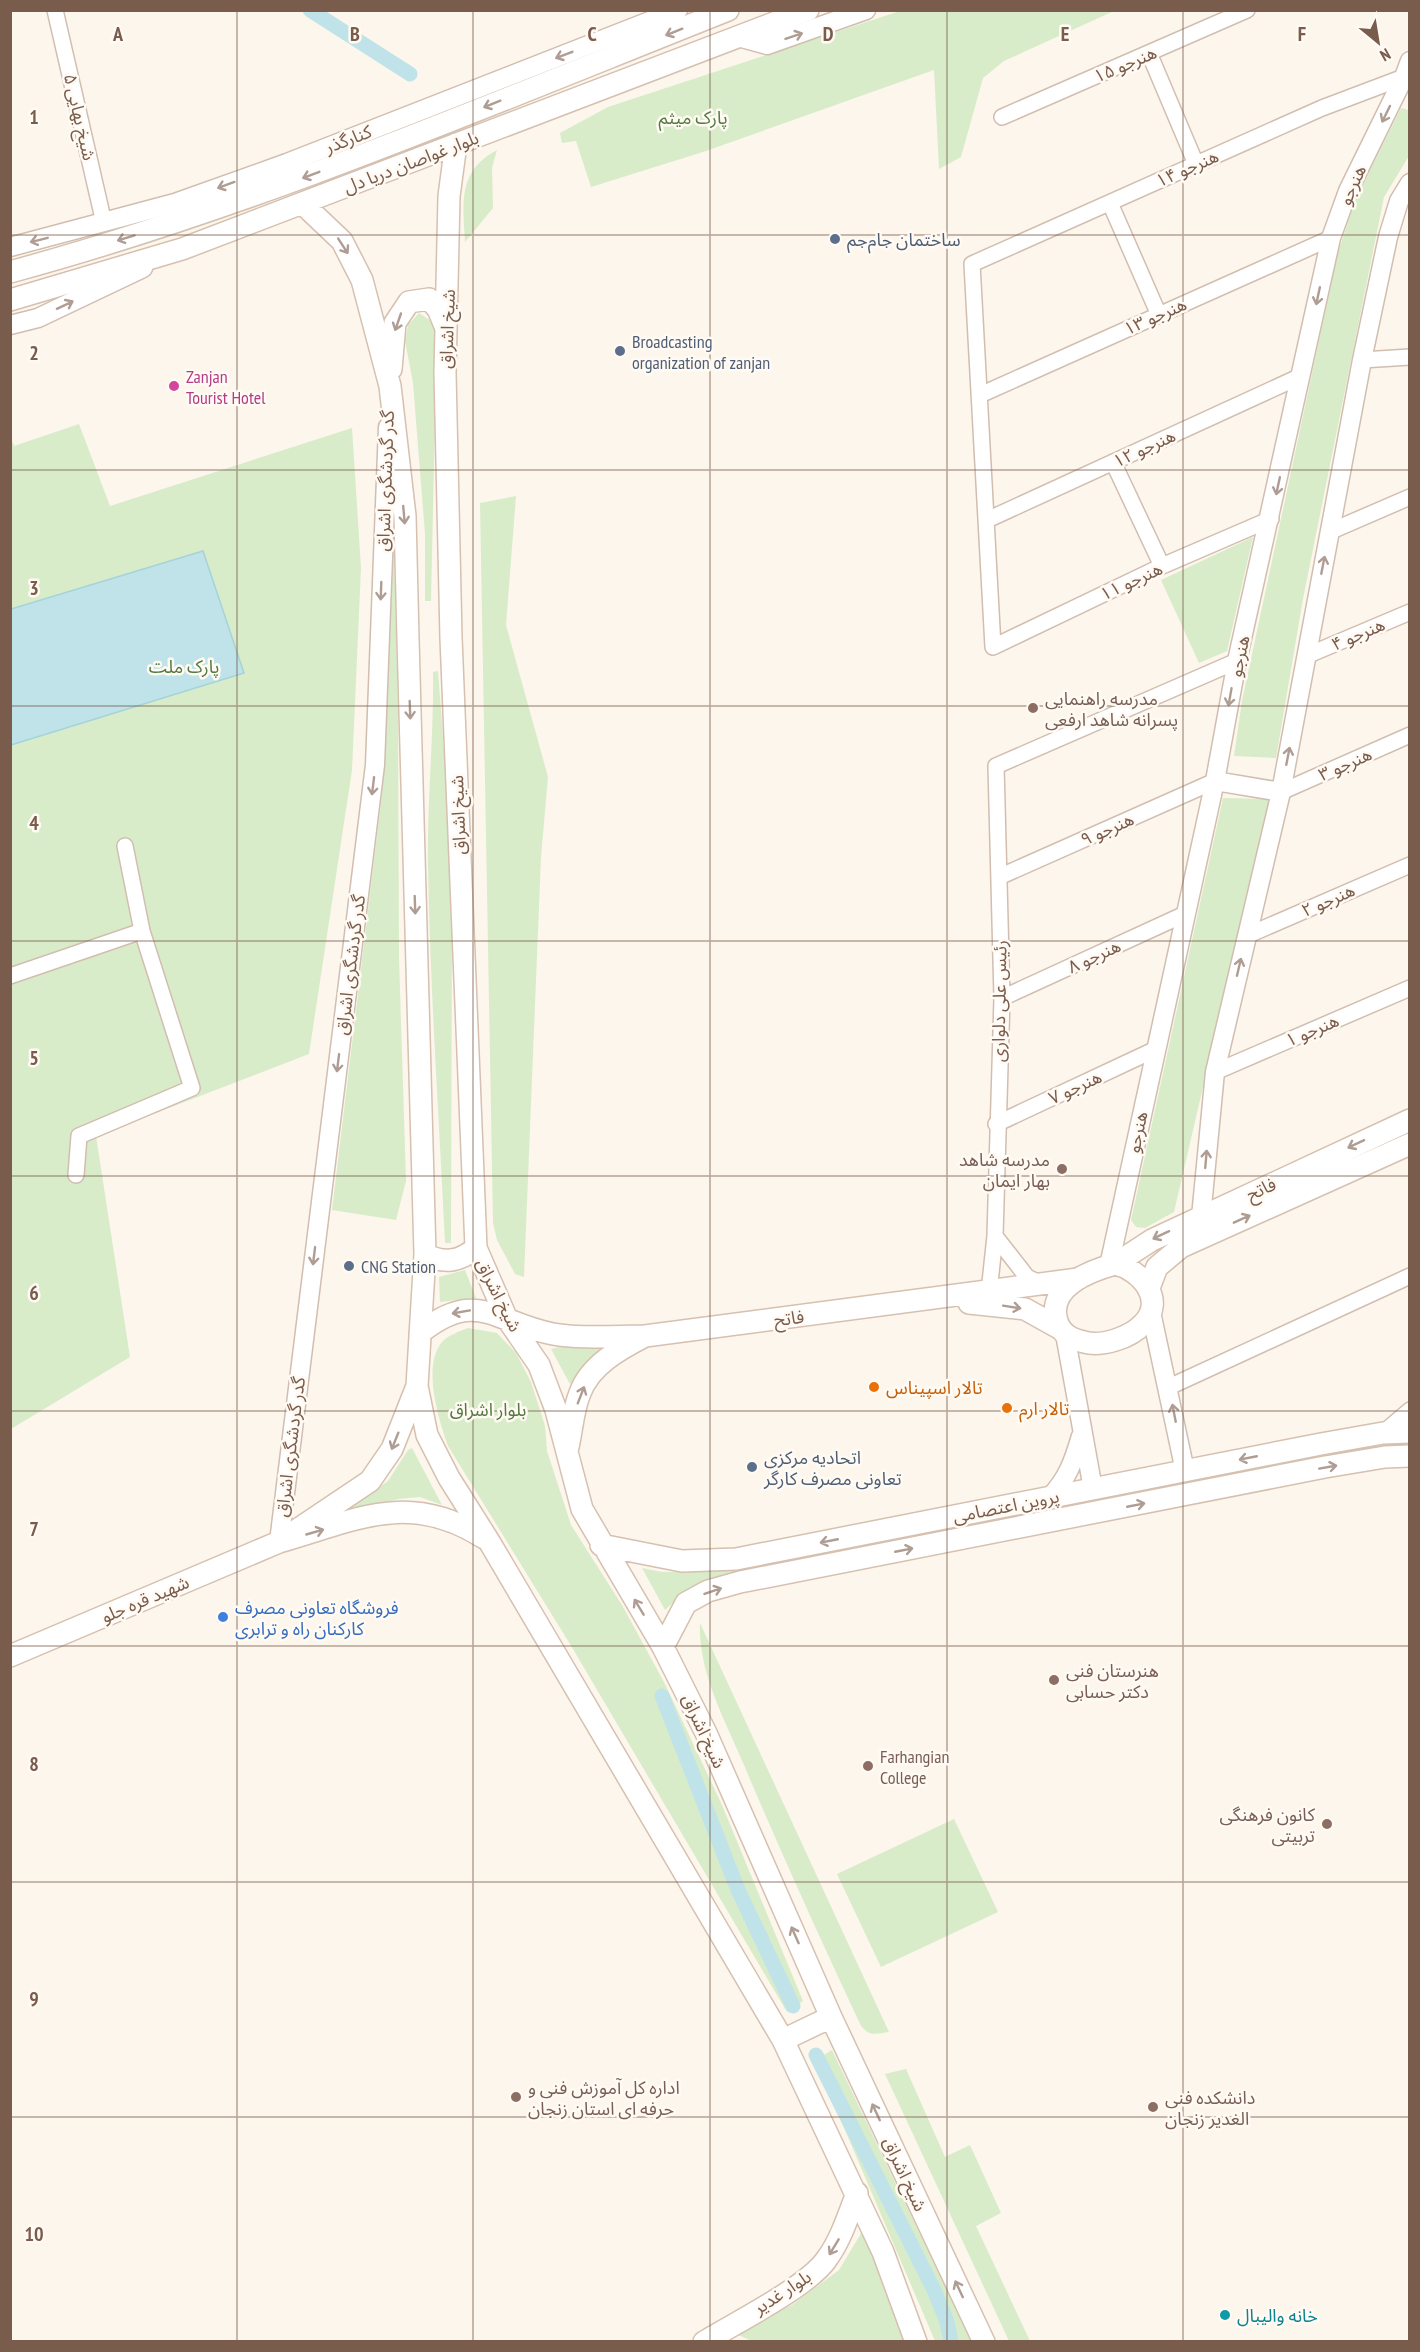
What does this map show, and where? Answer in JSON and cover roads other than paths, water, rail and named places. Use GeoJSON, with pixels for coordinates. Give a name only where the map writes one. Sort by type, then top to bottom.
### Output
{"type":"FeatureCollection","features":[{"type":"Feature","properties":{"kind":"main road","name":"بلوار غواصان دریا دل"},"geometry":{"type":"LineString","coordinates":[[10,272],[174,223],[293,182],[728,10]]}},
{"type":"Feature","properties":{"kind":"main road","name":"بلوار غواصان دریا دل"},"geometry":{"type":"LineString","coordinates":[[10,300],[182,249],[808,10]]}},
{"type":"Feature","properties":{"kind":"main road","name":"شیخ اشراق"},"geometry":{"type":"LineString","coordinates":[[456,144],[449,196],[446,330],[451,638],[476,1248],[506,1317],[538,1365],[556,1410],[582,1509],[663,1647],[706,1733],[831,2017],[984,2342]]}},
{"type":"Feature","properties":{"kind":"main road"},"geometry":{"type":"LineString","coordinates":[[303,204],[342,241],[362,280],[390,386],[405,516],[425,1254],[417,1386],[427,1435],[449,1478],[490,1543],[783,2040],[857,2193],[897,2286],[916,2342]]}},
{"type":"Feature","properties":{"kind":"main road"},"geometry":{"type":"LineString","coordinates":[[390,386],[395,323],[409,302],[429,299],[438,309],[446,330]]}},
{"type":"Feature","properties":{"kind":"main road","name":"فاتح"},"geometry":{"type":"LineString","coordinates":[[1149,1288],[1157,1267],[1205,1225],[1410,1119]]}},
{"type":"Feature","properties":{"kind":"main road","name":"فاتح"},"geometry":{"type":"LineString","coordinates":[[1112,1265],[1152,1240],[1205,1225],[1410,1144]]}},
{"type":"Feature","properties":{"kind":"main road"},"geometry":{"type":"LineString","coordinates":[[425,1254],[446,1262],[467,1256],[476,1248]]}},
{"type":"Feature","properties":{"kind":"main road"},"geometry":{"type":"LineString","coordinates":[[933,1299],[1025,1309],[1063,1331],[1092,1344],[1115,1340],[1143,1324],[1151,1312],[1149,1288],[1137,1272],[1112,1265],[1078,1279],[1067,1286],[1056,1301],[1055,1311],[1063,1331]]}},
{"type":"Feature","properties":{"kind":"main road"},"geometry":{"type":"LineString","coordinates":[[933,1299],[1078,1279]]}},
{"type":"Feature","properties":{"kind":"main road","name":"فاتح"},"geometry":{"type":"LineString","coordinates":[[645,1336],[933,1299]]}},
{"type":"Feature","properties":{"kind":"main road"},"geometry":{"type":"LineString","coordinates":[[420,1333],[438,1318],[460,1310],[484,1310],[553,1334],[645,1336]]}},
{"type":"Feature","properties":{"kind":"main road"},"geometry":{"type":"LineString","coordinates":[[567,1451],[580,1392],[604,1362],[619,1349],[645,1336]]}},
{"type":"Feature","properties":{"kind":"main road"},"geometry":{"type":"LineString","coordinates":[[279,1542],[370,1481],[392,1449],[417,1386]]}},
{"type":"Feature","properties":{"kind":"main road","name":"پروین اعتصامی"},"geometry":{"type":"LineString","coordinates":[[602,1545],[682,1561],[736,1559],[1383,1433],[1410,1432]]}},
{"type":"Feature","properties":{"kind":"main road","name":"پروین اعتصامی"},"geometry":{"type":"LineString","coordinates":[[663,1647],[686,1603],[708,1591],[740,1582],[1325,1467],[1385,1457],[1410,1456]]}},
{"type":"Feature","properties":{"kind":"main road"},"geometry":{"type":"LineString","coordinates":[[1185,1471],[1190,1494]]}},
{"type":"Feature","properties":{"kind":"main road"},"geometry":{"type":"LineString","coordinates":[[1093,1489],[1098,1512]]}},
{"type":"Feature","properties":{"kind":"main road"},"geometry":{"type":"LineString","coordinates":[[279,1542],[384,1513],[422,1511],[459,1522],[490,1543]]}},
{"type":"Feature","properties":{"kind":"main road","name":"شهید قره جلو"},"geometry":{"type":"LineString","coordinates":[[10,1656],[279,1542]]}},
{"type":"Feature","properties":{"kind":"main road"},"geometry":{"type":"LineString","coordinates":[[783,2040],[831,2017]]}},
{"type":"Feature","properties":{"kind":"main road","name":"بلوار غدیر"},"geometry":{"type":"LineString","coordinates":[[706,2341],[806,2279],[825,2262],[839,2240],[857,2193]]}},
{"type":"Feature","properties":{"kind":"street","name":"شیخ بهایی ۵"},"geometry":{"type":"LineString","coordinates":[[55,10],[104,224]]}},
{"type":"Feature","properties":{"kind":"street","name":"کنارگذر"},"geometry":{"type":"LineString","coordinates":[[10,247],[104,224],[175,203],[287,163],[678,10]]}},
{"type":"Feature","properties":{"kind":"street"},"geometry":{"type":"LineString","coordinates":[[738,37],[767,45],[866,10]]}},
{"type":"Feature","properties":{"kind":"street","name":"هنرجو ۱۵"},"geometry":{"type":"LineString","coordinates":[[1002,117],[1248,10]]}},
{"type":"Feature","properties":{"kind":"street"},"geometry":{"type":"LineString","coordinates":[[1149,53],[1196,164]]}},
{"type":"Feature","properties":{"kind":"street","name":"هنرجو ۱۴"},"geometry":{"type":"LineString","coordinates":[[980,395],[972,264],[1408,72]]}},
{"type":"Feature","properties":{"kind":"street","name":"هنرجو"},"geometry":{"type":"LineString","coordinates":[[1112,1265],[1154,1050],[1215,781],[1237,661],[1271,519],[1331,238],[1348,191],[1408,72]]}},
{"type":"Feature","properties":{"kind":"street"},"geometry":{"type":"LineString","coordinates":[[1205,1225],[1215,1072],[1281,792],[1362,360],[1388,237],[1400,201],[1410,183]]}},
{"type":"Feature","properties":{"kind":"street"},"geometry":{"type":"LineString","coordinates":[[1110,203],[1159,315]]}},
{"type":"Feature","properties":{"kind":"street","name":"هنرجو ۱۳"},"geometry":{"type":"LineString","coordinates":[[980,395],[1331,238]]}},
{"type":"Feature","properties":{"kind":"street"},"geometry":{"type":"LineString","coordinates":[[10,325],[38,318],[182,249]]}},
{"type":"Feature","properties":{"kind":"street"},"geometry":{"type":"LineString","coordinates":[[1362,360],[1410,357]]}},
{"type":"Feature","properties":{"kind":"street","name":"هنرجو ۱۲"},"geometry":{"type":"LineString","coordinates":[[987,520],[1301,376]]}},
{"type":"Feature","properties":{"kind":"street","name":"گدر گردشگری اشراق"},"geometry":{"type":"LineString","coordinates":[[279,1542],[375,765],[390,386]]}},
{"type":"Feature","properties":{"kind":"street"},"geometry":{"type":"LineString","coordinates":[[980,395],[987,520]]}},
{"type":"Feature","properties":{"kind":"street"},"geometry":{"type":"LineString","coordinates":[[1113,462],[1162,566]]}},
{"type":"Feature","properties":{"kind":"street"},"geometry":{"type":"LineString","coordinates":[[1329,532],[1410,497]]}},
{"type":"Feature","properties":{"kind":"street","name":"هنرجو ۱۱"},"geometry":{"type":"LineString","coordinates":[[987,520],[993,646],[1162,566],[1271,519]]}},
{"type":"Feature","properties":{"kind":"street","name":"هنرجو ۴"},"geometry":{"type":"LineString","coordinates":[[1306,656],[1410,612]]}},
{"type":"Feature","properties":{"kind":"street","name":"رئیس علی دلواری"},"geometry":{"type":"LineString","coordinates":[[989,1292],[995,1236],[996,1124],[1002,998],[996,766],[1237,661]]}},
{"type":"Feature","properties":{"kind":"street","name":"هنرجو ۳"},"geometry":{"type":"LineString","coordinates":[[1281,792],[1410,735]]}},
{"type":"Feature","properties":{"kind":"street"},"geometry":{"type":"LineString","coordinates":[[1215,781],[1281,792]]}},
{"type":"Feature","properties":{"kind":"street","name":"هنرجو ۹"},"geometry":{"type":"LineString","coordinates":[[999,877],[1215,781]]}},
{"type":"Feature","properties":{"kind":"street"},"geometry":{"type":"LineString","coordinates":[[76,1175],[80,1136],[192,1088],[142,931],[125,846]]}},
{"type":"Feature","properties":{"kind":"street","name":"هنرجو ۲"},"geometry":{"type":"LineString","coordinates":[[1246,936],[1410,865]]}},
{"type":"Feature","properties":{"kind":"street","name":"هنرجو ۸"},"geometry":{"type":"LineString","coordinates":[[1002,998],[1185,914]]}},
{"type":"Feature","properties":{"kind":"street"},"geometry":{"type":"LineString","coordinates":[[10,976],[142,931]]}},
{"type":"Feature","properties":{"kind":"street","name":"هنرجو ۱"},"geometry":{"type":"LineString","coordinates":[[1215,1072],[1410,988]]}},
{"type":"Feature","properties":{"kind":"street","name":"هنرجو ۷"},"geometry":{"type":"LineString","coordinates":[[996,1124],[1154,1050]]}},
{"type":"Feature","properties":{"kind":"street"},"geometry":{"type":"LineString","coordinates":[[995,1236],[1027,1277],[1041,1284]]}},
{"type":"Feature","properties":{"kind":"street"},"geometry":{"type":"LineString","coordinates":[[1168,1387],[1410,1276]]}},
{"type":"Feature","properties":{"kind":"street"},"geometry":{"type":"LineString","coordinates":[[1151,1312],[1185,1471]]}},
{"type":"Feature","properties":{"kind":"street"},"geometry":{"type":"LineString","coordinates":[[1063,1331],[1093,1489]]}},
{"type":"Feature","properties":{"kind":"street"},"geometry":{"type":"LineString","coordinates":[[1383,1433],[1410,1410]]}},
{"type":"Feature","properties":{"kind":"street"},"geometry":{"type":"LineString","coordinates":[[1050,1497],[1064,1482],[1073,1464],[1083,1431]]}},
{"type":"Feature","properties":{"kind":"water"},"geometry":{"type":"Polygon","coordinates":[[[203,551],[244,673],[11,745],[11,609],[203,551]]]}},
{"type":"Feature","properties":{"kind":"waterway"},"geometry":{"type":"LineString","coordinates":[[310,10],[410,74]]}},
{"type":"Feature","properties":{"kind":"waterway"},"geometry":{"type":"LineString","coordinates":[[662,1696],[738,1890],[793,2006]]}},
{"type":"Feature","properties":{"kind":"waterway"},"geometry":{"type":"LineString","coordinates":[[816,2055],[934,2290],[947,2322],[951,2342]]}},
{"type":"Feature","properties":{"kind":"place","name":"ساختمان جام‌جم"},"geometry":{"type":"Point","coordinates":[835,239]}},
{"type":"Feature","properties":{"kind":"place","name":"Broadcasting organization of zanjan"},"geometry":{"type":"Point","coordinates":[620,351]}},
{"type":"Feature","properties":{"kind":"place","name":"Zanjan Tourist Hotel"},"geometry":{"type":"Point","coordinates":[174,386]}},
{"type":"Feature","properties":{"kind":"place","name":"مدرسه راهنمایی پسرانه شاهد ارفعی"},"geometry":{"type":"Point","coordinates":[1033,708]}},
{"type":"Feature","properties":{"kind":"place","name":"مدرسه شاهد بهار ایمان"},"geometry":{"type":"Point","coordinates":[1062,1169]}},
{"type":"Feature","properties":{"kind":"place","name":"CNG Station"},"geometry":{"type":"Point","coordinates":[349,1266]}},
{"type":"Feature","properties":{"kind":"place","name":"تالار اسپیناس"},"geometry":{"type":"Point","coordinates":[874,1387]}},
{"type":"Feature","properties":{"kind":"place","name":"تالار ارم"},"geometry":{"type":"Point","coordinates":[1007,1408]}},
{"type":"Feature","properties":{"kind":"place","name":"اتحادیه مرکزی تعاونی مصرف کارگر"},"geometry":{"type":"Point","coordinates":[752,1467]}},
{"type":"Feature","properties":{"kind":"place","name":"فروشگاه تعاونی مصرف کارکنان راه و ترابری"},"geometry":{"type":"Point","coordinates":[223,1617]}},
{"type":"Feature","properties":{"kind":"place","name":"هنرستان فنی دکتر حسابی"},"geometry":{"type":"Point","coordinates":[1054,1680]}},
{"type":"Feature","properties":{"kind":"place","name":"Farhangian College"},"geometry":{"type":"Point","coordinates":[868,1766]}},
{"type":"Feature","properties":{"kind":"place","name":"کانون فرهنگی تربیتی"},"geometry":{"type":"Point","coordinates":[1327,1824]}},
{"type":"Feature","properties":{"kind":"place","name":"اداره کل آموزش فنی و حرفه ای استان زنجان"},"geometry":{"type":"Point","coordinates":[516,2097]}},
{"type":"Feature","properties":{"kind":"place","name":"دانشکده فنی الغدیر زنجان"},"geometry":{"type":"Point","coordinates":[1153,2107]}},
{"type":"Feature","properties":{"kind":"place","name":"خانه والیبال"},"geometry":{"type":"Point","coordinates":[1225,2315]}},
{"type":"Feature","properties":{"kind":"park label","name":"پارک میثم"},"geometry":{"type":"Point","coordinates":[693,117]}},
{"type":"Feature","properties":{"kind":"park label","name":"پارک ملت"},"geometry":{"type":"Point","coordinates":[184,666]}},
{"type":"Feature","properties":{"kind":"park label","name":"بلوار اشراق"},"geometry":{"type":"Point","coordinates":[488,1409]}}]}
